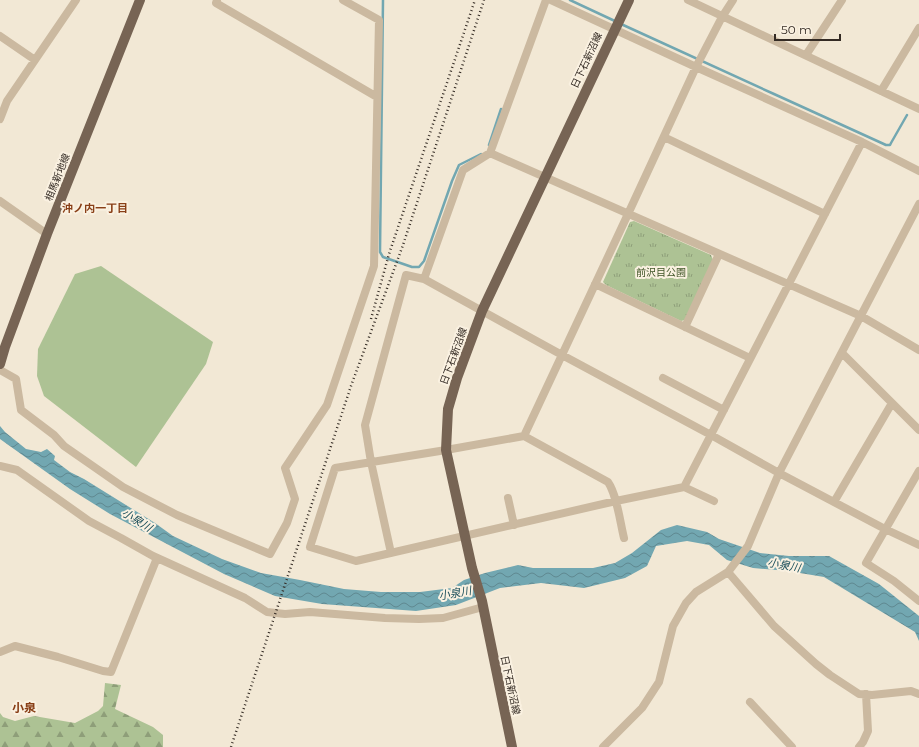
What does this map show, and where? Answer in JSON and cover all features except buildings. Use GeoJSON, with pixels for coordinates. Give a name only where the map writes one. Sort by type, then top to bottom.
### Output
{"type":"FeatureCollection","features":[{"type":"Feature","properties":{"kind":"main road","name":"相馬新地線"},"geometry":{"type":"LineString","coordinates":[[0,364],[48,234],[140,0]]}},
{"type":"Feature","properties":{"kind":"main road","name":"日下石新沼線"},"geometry":{"type":"LineString","coordinates":[[512,747],[482,604],[472,568],[446,450],[448,409],[457,378],[482,311],[629,0]]}},
{"type":"Feature","properties":{"kind":"street"},"geometry":{"type":"LineString","coordinates":[[0,118],[7,101],[76,0]]}},
{"type":"Feature","properties":{"kind":"street"},"geometry":{"type":"LineString","coordinates":[[217,0],[216,3],[377,97]]}},
{"type":"Feature","properties":{"kind":"street"},"geometry":{"type":"LineString","coordinates":[[0,370],[16,379],[21,410],[54,435],[64,446],[123,487],[177,515],[270,554],[287,523],[296,499],[285,468],[327,405],[374,266],[379,20],[343,0]]}},
{"type":"Feature","properties":{"kind":"street"},"geometry":{"type":"LineString","coordinates":[[424,279],[463,170],[490,153],[546,0]]}},
{"type":"Feature","properties":{"kind":"street"},"geometry":{"type":"LineString","coordinates":[[551,0],[617,24],[919,171]]}},
{"type":"Feature","properties":{"kind":"street"},"geometry":{"type":"LineString","coordinates":[[688,0],[919,109]]}},
{"type":"Feature","properties":{"kind":"street"},"geometry":{"type":"LineString","coordinates":[[524,436],[698,63],[722,17],[733,0]]}},
{"type":"Feature","properties":{"kind":"street"},"geometry":{"type":"LineString","coordinates":[[806,55],[842,0]]}},
{"type":"Feature","properties":{"kind":"street"},"geometry":{"type":"LineString","coordinates":[[881,91],[919,28]]}},
{"type":"Feature","properties":{"kind":"street"},"geometry":{"type":"LineString","coordinates":[[0,36],[35,60]]}},
{"type":"Feature","properties":{"kind":"street"},"geometry":{"type":"LineString","coordinates":[[664,137],[825,214]]}},
{"type":"Feature","properties":{"kind":"street"},"geometry":{"type":"LineString","coordinates":[[684,487],[862,142]]}},
{"type":"Feature","properties":{"kind":"street"},"geometry":{"type":"LineString","coordinates":[[490,153],[861,316],[919,350]]}},
{"type":"Feature","properties":{"kind":"street"},"geometry":{"type":"LineString","coordinates":[[0,201],[48,234]]}},
{"type":"Feature","properties":{"kind":"street"},"geometry":{"type":"LineString","coordinates":[[603,747],[642,708],[659,682],[673,626],[686,603],[696,592],[729,571],[748,546],[779,473],[919,204]]}},
{"type":"Feature","properties":{"kind":"street"},"geometry":{"type":"LineString","coordinates":[[685,327],[719,254]]}},
{"type":"Feature","properties":{"kind":"street"},"geometry":{"type":"LineString","coordinates":[[391,553],[371,462],[365,425],[406,274],[424,279],[779,473],[885,529],[919,545]]}},
{"type":"Feature","properties":{"kind":"street"},"geometry":{"type":"LineString","coordinates":[[596,284],[750,358]]}},
{"type":"Feature","properties":{"kind":"street"},"geometry":{"type":"LineString","coordinates":[[842,353],[919,430]]}},
{"type":"Feature","properties":{"kind":"street"},"geometry":{"type":"LineString","coordinates":[[662,378],[724,410]]}},
{"type":"Feature","properties":{"kind":"street"},"geometry":{"type":"LineString","coordinates":[[834,502],[892,403]]}},
{"type":"Feature","properties":{"kind":"street"},"geometry":{"type":"LineString","coordinates":[[624,538],[616,501],[612,487],[608,482],[524,436],[335,468],[310,547],[356,561],[616,501],[684,487],[714,501]]}},
{"type":"Feature","properties":{"kind":"street"},"geometry":{"type":"LineString","coordinates":[[0,466],[17,470],[90,521],[157,558],[245,598],[267,612],[285,614],[310,612],[419,619],[443,618],[482,604]]}},
{"type":"Feature","properties":{"kind":"street"},"geometry":{"type":"LineString","coordinates":[[919,471],[866,563],[894,581],[919,601]]}},
{"type":"Feature","properties":{"kind":"street"},"geometry":{"type":"LineString","coordinates":[[508,498],[514,525]]}},
{"type":"Feature","properties":{"kind":"street"},"geometry":{"type":"LineString","coordinates":[[0,652],[15,646],[111,672],[157,558]]}},
{"type":"Feature","properties":{"kind":"street"},"geometry":{"type":"LineString","coordinates":[[729,571],[774,626],[830,676],[859,694],[872,695],[911,691],[919,694]]}},
{"type":"Feature","properties":{"kind":"street"},"geometry":{"type":"LineString","coordinates":[[858,747],[863,742],[868,731],[866,694]]}},
{"type":"Feature","properties":{"kind":"street"},"geometry":{"type":"LineString","coordinates":[[750,702],[792,747]]}},
{"type":"Feature","properties":{"kind":"green space","name":"前沢目公園"},"geometry":{"type":"Polygon","coordinates":[[[634,221],[711,255],[713,260],[685,320],[681,321],[606,285],[603,282],[630,222],[634,221]]]}},
{"type":"Feature","properties":{"kind":"green space"},"geometry":{"type":"Polygon","coordinates":[[[101,266],[213,342],[206,364],[136,467],[44,396],[37,376],[38,349],[75,274],[101,266]]]}},
{"type":"Feature","properties":{"kind":"green space"},"geometry":{"type":"Polygon","coordinates":[[[105,683],[121,685],[115,709],[153,727],[163,735],[163,747],[0,747],[0,713],[3,717],[15,721],[34,716],[75,723],[98,711],[103,706],[105,683]]]}},
{"type":"Feature","properties":{"kind":"water","name":"小泉川"},"geometry":{"type":"Polygon","coordinates":[[[0,426],[26,449],[41,452],[47,449],[55,456],[54,460],[70,472],[84,479],[155,523],[173,536],[222,559],[261,573],[344,589],[381,592],[420,592],[452,588],[464,580],[518,565],[533,568],[593,568],[615,563],[632,553],[661,530],[677,525],[707,532],[719,539],[760,553],[789,556],[829,556],[879,584],[919,616],[919,641],[915,632],[824,577],[788,571],[753,568],[727,560],[709,545],[687,541],[656,546],[647,566],[625,578],[584,588],[541,583],[500,588],[456,605],[416,611],[322,604],[275,596],[224,574],[110,514],[70,489],[0,439],[0,426]]]}},
{"type":"Feature","properties":{"kind":"waterway"},"geometry":{"type":"LineString","coordinates":[[383,0],[380,252],[383,257],[412,267],[419,267],[424,261],[459,165],[481,154]]}},
{"type":"Feature","properties":{"kind":"waterway"},"geometry":{"type":"LineString","coordinates":[[570,0],[617,22]]}},
{"type":"Feature","properties":{"kind":"waterway"},"geometry":{"type":"LineString","coordinates":[[621,24],[886,145],[890,145],[907,115]]}},
{"type":"Feature","properties":{"kind":"waterway"},"geometry":{"type":"LineString","coordinates":[[489,145],[501,109]]}},
{"type":"Feature","properties":{"kind":"railway"},"geometry":{"type":"LineString","coordinates":[[371,319],[389,254],[475,0]]}},
{"type":"Feature","properties":{"kind":"railway"},"geometry":{"type":"LineString","coordinates":[[231,747],[351,386],[403,245],[484,0]]}},
{"type":"Feature","properties":{"kind":"district","name":"沖ノ内一丁目"},"geometry":{"type":"Point","coordinates":[95,208]}},
{"type":"Feature","properties":{"kind":"district","name":"小泉"},"geometry":{"type":"Point","coordinates":[24,708]}}]}
